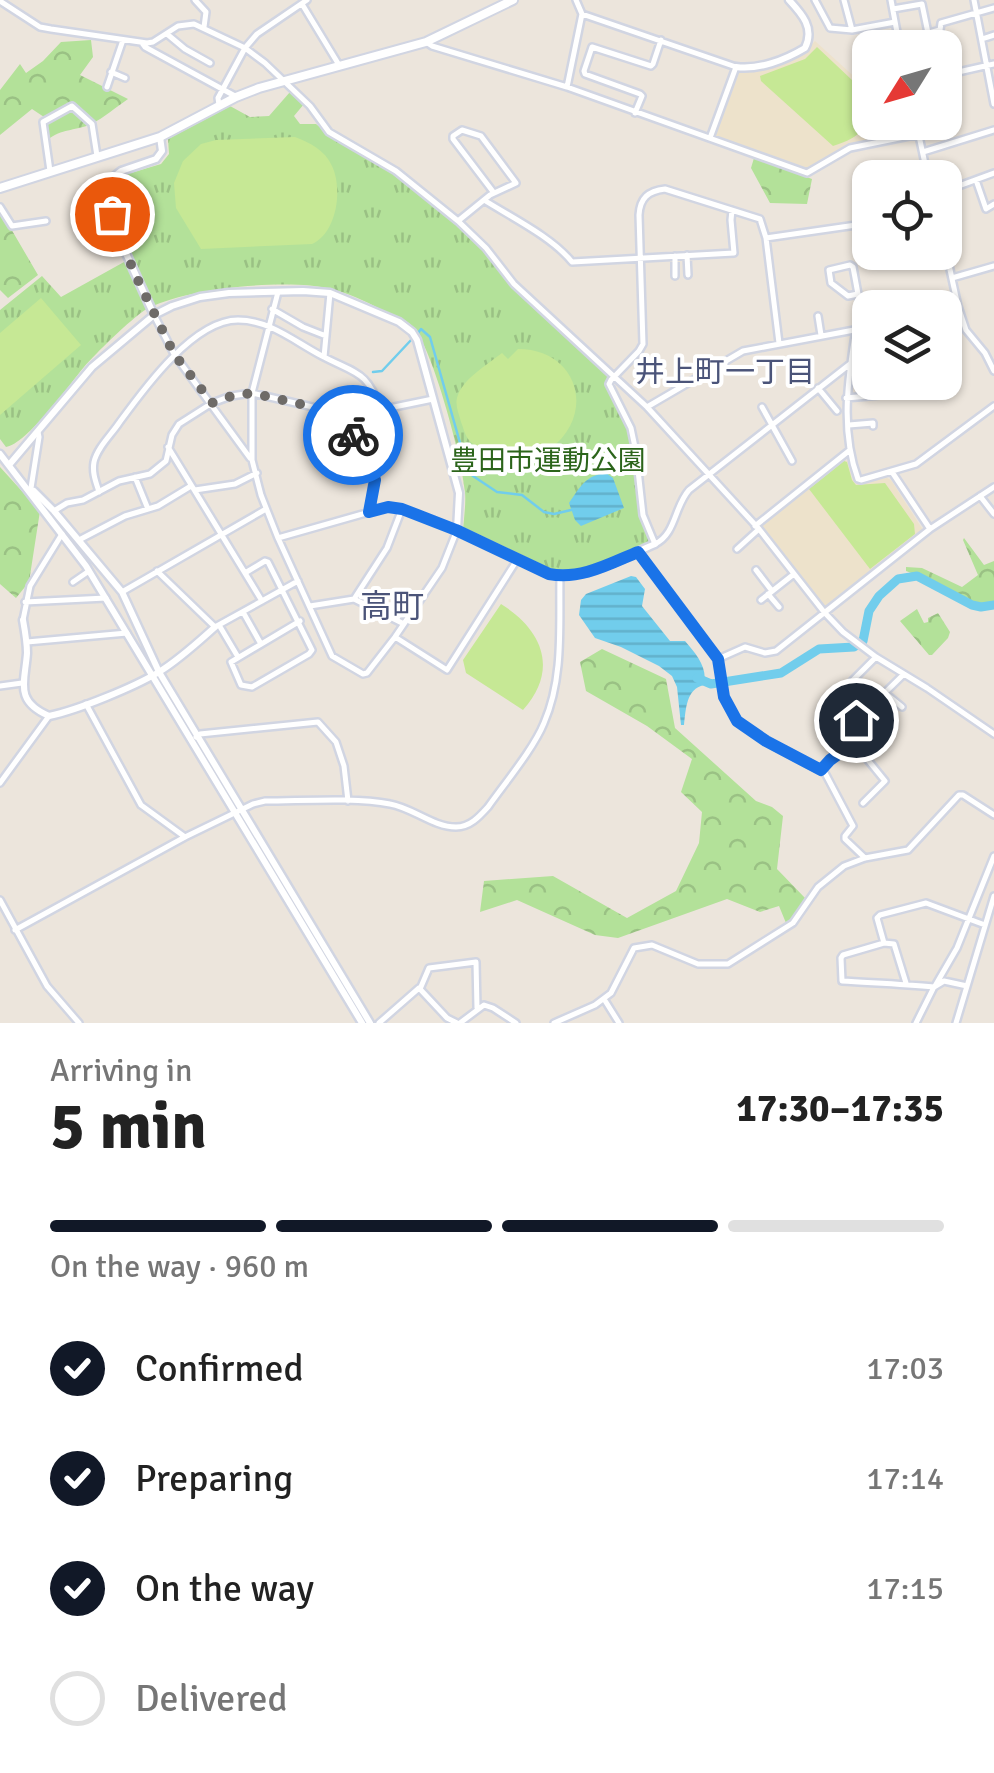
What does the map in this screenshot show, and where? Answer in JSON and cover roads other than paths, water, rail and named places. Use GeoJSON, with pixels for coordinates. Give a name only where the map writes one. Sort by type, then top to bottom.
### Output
{"type":"FeatureCollection","features":[{"type":"Feature","properties":{"kind":"main road"},"geometry":{"type":"LineString","coordinates":[[0,188],[160,136],[236,96],[426,42],[513,0]]}},
{"type":"Feature","properties":{"kind":"street"},"geometry":{"type":"LineString","coordinates":[[195,0],[206,12],[204,27]]}},
{"type":"Feature","properties":{"kind":"street"},"geometry":{"type":"LineString","coordinates":[[567,88],[582,14],[576,0]]}},
{"type":"Feature","properties":{"kind":"street"},"geometry":{"type":"LineString","coordinates":[[582,14],[736,67],[751,68],[806,48],[810,30],[789,0]]}},
{"type":"Feature","properties":{"kind":"street"},"geometry":{"type":"LineString","coordinates":[[798,10],[806,0]]}},
{"type":"Feature","properties":{"kind":"street"},"geometry":{"type":"LineString","coordinates":[[814,0],[830,28],[852,30],[895,22]]}},
{"type":"Feature","properties":{"kind":"street"},"geometry":{"type":"LineString","coordinates":[[844,0],[852,30]]}},
{"type":"Feature","properties":{"kind":"street"},"geometry":{"type":"LineString","coordinates":[[891,0],[897,30]]}},
{"type":"Feature","properties":{"kind":"street"},"geometry":{"type":"LineString","coordinates":[[974,0],[991,65],[994,104]]}},
{"type":"Feature","properties":{"kind":"street"},"geometry":{"type":"LineString","coordinates":[[0,1],[40,27],[142,43],[153,42],[183,24],[194,24],[245,48],[310,106],[329,132],[396,171],[458,220],[514,284],[648,407],[757,527],[843,632],[994,734]]}},
{"type":"Feature","properties":{"kind":"street"},"geometry":{"type":"LineString","coordinates":[[219,105],[218,98],[256,34],[304,2],[340,66]]}},
{"type":"Feature","properties":{"kind":"street"},"geometry":{"type":"LineString","coordinates":[[894,9],[922,4],[927,30]]}},
{"type":"Feature","properties":{"kind":"street"},"geometry":{"type":"LineString","coordinates":[[940,30],[941,22],[994,8]]}},
{"type":"Feature","properties":{"kind":"street"},"geometry":{"type":"LineString","coordinates":[[166,34],[210,63]]}},
{"type":"Feature","properties":{"kind":"street"},"geometry":{"type":"LineString","coordinates":[[982,39],[994,35]]}},
{"type":"Feature","properties":{"kind":"street"},"geometry":{"type":"LineString","coordinates":[[107,86],[123,40]]}},
{"type":"Feature","properties":{"kind":"street"},"geometry":{"type":"LineString","coordinates":[[636,113],[640,94],[585,74],[592,47],[651,66],[662,40]]}},
{"type":"Feature","properties":{"kind":"street"},"geometry":{"type":"LineString","coordinates":[[426,42],[808,173],[850,148],[889,140]]}},
{"type":"Feature","properties":{"kind":"street"},"geometry":{"type":"LineString","coordinates":[[142,43],[236,96]]}},
{"type":"Feature","properties":{"kind":"street"},"geometry":{"type":"LineString","coordinates":[[962,71],[991,65]]}},
{"type":"Feature","properties":{"kind":"street"},"geometry":{"type":"LineString","coordinates":[[710,138],[736,67]]}},
{"type":"Feature","properties":{"kind":"street"},"geometry":{"type":"LineString","coordinates":[[111,72],[125,78]]}},
{"type":"Feature","properties":{"kind":"street"},"geometry":{"type":"LineString","coordinates":[[50,172],[44,122],[72,106],[92,124],[97,156]]}},
{"type":"Feature","properties":{"kind":"street"},"geometry":{"type":"LineString","coordinates":[[458,220],[494,193],[516,183],[481,136],[462,130],[453,139],[494,193]]}},
{"type":"Feature","properties":{"kind":"street"},"geometry":{"type":"LineString","coordinates":[[922,152],[994,130]]}},
{"type":"Feature","properties":{"kind":"street"},"geometry":{"type":"LineString","coordinates":[[9,465],[92,366],[154,315],[200,297],[228,292],[330,293],[399,322],[412,332],[419,347],[458,493],[456,530],[442,568],[367,673],[332,656],[266,510],[252,460],[174,354],[154,315],[119,238],[106,191],[110,179],[120,171],[156,160],[162,151],[160,136]]}},
{"type":"Feature","properties":{"kind":"street"},"geometry":{"type":"LineString","coordinates":[[920,140],[924,160]]}},
{"type":"Feature","properties":{"kind":"street"},"geometry":{"type":"LineString","coordinates":[[962,185],[994,174]]}},
{"type":"Feature","properties":{"kind":"street"},"geometry":{"type":"LineString","coordinates":[[976,180],[986,209],[994,204]]}},
{"type":"Feature","properties":{"kind":"street"},"geometry":{"type":"LineString","coordinates":[[655,544],[643,515],[631,428],[610,384],[644,344],[640,205],[651,192],[665,188],[760,219],[766,238],[779,343]]}},
{"type":"Feature","properties":{"kind":"street"},"geometry":{"type":"LineString","coordinates":[[484,200],[554,244],[572,262],[734,253],[732,210]]}},
{"type":"Feature","properties":{"kind":"street"},"geometry":{"type":"LineString","coordinates":[[0,206],[12,226],[46,221]]}},
{"type":"Feature","properties":{"kind":"street"},"geometry":{"type":"LineString","coordinates":[[766,238],[852,225]]}},
{"type":"Feature","properties":{"kind":"street"},"geometry":{"type":"LineString","coordinates":[[688,255],[688,275]]}},
{"type":"Feature","properties":{"kind":"street"},"geometry":{"type":"LineString","coordinates":[[674,256],[675,276]]}},
{"type":"Feature","properties":{"kind":"street"},"geometry":{"type":"LineString","coordinates":[[952,278],[994,266]]}},
{"type":"Feature","properties":{"kind":"street"},"geometry":{"type":"LineString","coordinates":[[853,267],[858,294],[848,296],[831,283],[830,268],[853,267]]}},
{"type":"Feature","properties":{"kind":"street"},"geometry":{"type":"LineString","coordinates":[[950,270],[955,290]]}},
{"type":"Feature","properties":{"kind":"street"},"geometry":{"type":"LineString","coordinates":[[252,460],[252,393],[278,292]]}},
{"type":"Feature","properties":{"kind":"street"},"geometry":{"type":"LineString","coordinates":[[324,357],[330,293]]}},
{"type":"Feature","properties":{"kind":"street"},"geometry":{"type":"LineString","coordinates":[[272,309],[326,336]]}},
{"type":"Feature","properties":{"kind":"street"},"geometry":{"type":"LineString","coordinates":[[818,316],[821,335]]}},
{"type":"Feature","properties":{"kind":"street"},"geometry":{"type":"LineString","coordinates":[[962,318],[967,334],[981,348],[994,371]]}},
{"type":"Feature","properties":{"kind":"street"},"geometry":{"type":"LineString","coordinates":[[99,492],[93,472],[96,457],[139,396],[174,354],[221,323],[243,320],[268,326],[351,369],[366,379],[382,410]]}},
{"type":"Feature","properties":{"kind":"street"},"geometry":{"type":"LineString","coordinates":[[648,407],[743,352],[852,330]]}},
{"type":"Feature","properties":{"kind":"street"},"geometry":{"type":"LineString","coordinates":[[852,352],[846,398],[850,450],[861,480],[916,464],[994,406]]}},
{"type":"Feature","properties":{"kind":"street"},"geometry":{"type":"LineString","coordinates":[[278,538],[388,507],[456,530],[549,574],[584,574],[664,540],[684,495],[850,364]]}},
{"type":"Feature","properties":{"kind":"street"},"geometry":{"type":"LineString","coordinates":[[818,388],[837,411]]}},
{"type":"Feature","properties":{"kind":"street"},"geometry":{"type":"LineString","coordinates":[[54,511],[119,482],[148,475],[165,462],[168,446],[180,424],[212,403],[232,396],[252,393],[343,414],[434,399]]}},
{"type":"Feature","properties":{"kind":"street"},"geometry":{"type":"LineString","coordinates":[[846,398],[852,397]]}},
{"type":"Feature","properties":{"kind":"street"},"geometry":{"type":"LineString","coordinates":[[762,407],[792,462]]}},
{"type":"Feature","properties":{"kind":"street"},"geometry":{"type":"LineString","coordinates":[[343,414],[374,476],[369,512]]}},
{"type":"Feature","properties":{"kind":"street"},"geometry":{"type":"LineString","coordinates":[[849,425],[873,426]]}},
{"type":"Feature","properties":{"kind":"street"},"geometry":{"type":"LineString","coordinates":[[31,488],[38,432]]}},
{"type":"Feature","properties":{"kind":"street"},"geometry":{"type":"LineString","coordinates":[[168,446],[262,601]]}},
{"type":"Feature","properties":{"kind":"street"},"geometry":{"type":"LineString","coordinates":[[737,549],[757,527],[850,450]]}},
{"type":"Feature","properties":{"kind":"street"},"geometry":{"type":"LineString","coordinates":[[0,454],[122,592],[156,674],[362,1023]]}},
{"type":"Feature","properties":{"kind":"street"},"geometry":{"type":"LineString","coordinates":[[16,472],[89,571],[156,674],[370,1023]]}},
{"type":"Feature","properties":{"kind":"street"},"geometry":{"type":"LineString","coordinates":[[892,472],[930,530]]}},
{"type":"Feature","properties":{"kind":"street"},"geometry":{"type":"LineString","coordinates":[[79,540],[193,488],[236,484],[257,474]]}},
{"type":"Feature","properties":{"kind":"street"},"geometry":{"type":"LineString","coordinates":[[135,477],[148,509]]}},
{"type":"Feature","properties":{"kind":"street"},"geometry":{"type":"LineString","coordinates":[[718,659],[745,647],[774,652],[930,530],[994,486]]}},
{"type":"Feature","properties":{"kind":"street"},"geometry":{"type":"LineString","coordinates":[[980,496],[994,514]]}},
{"type":"Feature","properties":{"kind":"street"},"geometry":{"type":"LineString","coordinates":[[354,599],[387,548],[402,509]]}},
{"type":"Feature","properties":{"kind":"street"},"geometry":{"type":"LineString","coordinates":[[122,592],[266,510]]}},
{"type":"Feature","properties":{"kind":"street"},"geometry":{"type":"LineString","coordinates":[[49,716],[26,698],[22,683],[27,642],[23,620],[30,586],[62,534]]}},
{"type":"Feature","properties":{"kind":"street"},"geometry":{"type":"LineString","coordinates":[[638,552],[718,659],[730,710],[743,726],[821,770],[852,826],[846,839],[865,858]]}},
{"type":"Feature","properties":{"kind":"street"},"geometry":{"type":"LineString","coordinates":[[245,573],[267,560],[284,589],[300,622],[312,648],[310,654],[252,687],[241,685],[231,662],[300,622]]}},
{"type":"Feature","properties":{"kind":"street"},"geometry":{"type":"LineString","coordinates":[[395,637],[447,670],[518,560]]}},
{"type":"Feature","properties":{"kind":"street"},"geometry":{"type":"LineString","coordinates":[[756,570],[779,607]]}},
{"type":"Feature","properties":{"kind":"street"},"geometry":{"type":"LineString","coordinates":[[73,582],[89,571]]}},
{"type":"Feature","properties":{"kind":"street"},"geometry":{"type":"LineString","coordinates":[[158,571],[217,626],[238,657]]}},
{"type":"Feature","properties":{"kind":"street"},"geometry":{"type":"LineString","coordinates":[[760,600],[794,574]]}},
{"type":"Feature","properties":{"kind":"street"},"geometry":{"type":"LineString","coordinates":[[15,930],[185,837],[265,801],[387,803],[437,823],[466,826],[488,807],[543,727],[557,673],[560,576]]}},
{"type":"Feature","properties":{"kind":"street"},"geometry":{"type":"LineString","coordinates":[[0,783],[49,716],[156,674],[217,626],[298,581]]}},
{"type":"Feature","properties":{"kind":"street"},"geometry":{"type":"LineString","coordinates":[[25,602],[106,598]]}},
{"type":"Feature","properties":{"kind":"street"},"geometry":{"type":"LineString","coordinates":[[310,606],[354,599],[404,624]]}},
{"type":"Feature","properties":{"kind":"street"},"geometry":{"type":"LineString","coordinates":[[243,612],[261,644]]}},
{"type":"Feature","properties":{"kind":"street"},"geometry":{"type":"LineString","coordinates":[[27,642],[128,633]]}},
{"type":"Feature","properties":{"kind":"street"},"geometry":{"type":"LineString","coordinates":[[863,803],[884,781],[854,743],[852,681],[876,657]]}},
{"type":"Feature","properties":{"kind":"street"},"geometry":{"type":"LineString","coordinates":[[856,720],[904,674]]}},
{"type":"Feature","properties":{"kind":"street"},"geometry":{"type":"LineString","coordinates":[[0,686],[22,683]]}},
{"type":"Feature","properties":{"kind":"street"},"geometry":{"type":"LineString","coordinates":[[885,693],[902,707]]}},
{"type":"Feature","properties":{"kind":"street"},"geometry":{"type":"LineString","coordinates":[[86,704],[141,806],[185,837]]}},
{"type":"Feature","properties":{"kind":"street"},"geometry":{"type":"LineString","coordinates":[[196,737],[318,722],[336,742],[344,766],[348,801]]}},
{"type":"Feature","properties":{"kind":"street"},"geometry":{"type":"LineString","coordinates":[[821,770],[854,743]]}},
{"type":"Feature","properties":{"kind":"street"},"geometry":{"type":"LineString","coordinates":[[558,1022],[604,999],[615,989],[634,948],[652,945],[698,964],[728,964],[793,923],[831,874],[865,858],[908,850],[959,796],[963,794],[994,815]]}},
{"type":"Feature","properties":{"kind":"street"},"geometry":{"type":"LineString","coordinates":[[916,1023],[957,948],[994,856]]}},
{"type":"Feature","properties":{"kind":"street"},"geometry":{"type":"LineString","coordinates":[[956,1023],[994,896]]}},
{"type":"Feature","properties":{"kind":"street"},"geometry":{"type":"LineString","coordinates":[[0,900],[48,986],[78,1023]]}},
{"type":"Feature","properties":{"kind":"street"},"geometry":{"type":"LineString","coordinates":[[884,943],[877,918],[918,904],[934,904],[985,925]]}},
{"type":"Feature","properties":{"kind":"street"},"geometry":{"type":"LineString","coordinates":[[906,983],[894,944],[884,943],[840,958],[842,981],[935,986],[944,981],[967,986]]}},
{"type":"Feature","properties":{"kind":"street"},"geometry":{"type":"LineString","coordinates":[[420,990],[430,968],[476,962],[477,1008]]}},
{"type":"Feature","properties":{"kind":"street"},"geometry":{"type":"LineString","coordinates":[[379,1023],[420,990]]}},
{"type":"Feature","properties":{"kind":"street"},"geometry":{"type":"LineString","coordinates":[[420,990],[447,1018],[458,1023],[477,1008],[488,1005],[516,1023]]}},
{"type":"Feature","properties":{"kind":"street"},"geometry":{"type":"LineString","coordinates":[[604,999],[619,1023]]}},
{"type":"Feature","properties":{"kind":"water"},"geometry":{"type":"Polygon","coordinates":[[[606,473],[613,478],[624,508],[581,526],[569,503],[588,479],[606,473]]]}},
{"type":"Feature","properties":{"kind":"water"},"geometry":{"type":"Polygon","coordinates":[[[631,576],[645,589],[642,606],[670,641],[685,641],[703,667],[704,685],[690,695],[684,725],[672,676],[621,647],[595,638],[579,615],[586,594],[631,576]]]}},
{"type":"Feature","properties":{"kind":"waterway"},"geometry":{"type":"LineString","coordinates":[[418,333],[421,329],[430,337],[468,471],[497,492],[522,495],[544,512],[571,510]]}},
{"type":"Feature","properties":{"kind":"waterway"},"geometry":{"type":"LineString","coordinates":[[373,372],[382,371],[412,339]]}},
{"type":"Feature","properties":{"kind":"waterway"},"geometry":{"type":"LineString","coordinates":[[697,678],[711,684],[781,673],[819,649],[854,647],[863,641],[869,611],[898,579],[917,576],[972,605],[994,605]]}},
{"type":"Feature","properties":{"kind":"district","name":"井上町一丁目"},"geometry":{"type":"Point","coordinates":[725,372]}},
{"type":"Feature","properties":{"kind":"district","name":"高町"},"geometry":{"type":"Point","coordinates":[392,606]}},
{"type":"Feature","properties":{"kind":"park label","name":"豊田市運動公園"},"geometry":{"type":"Point","coordinates":[548,461]}}]}
